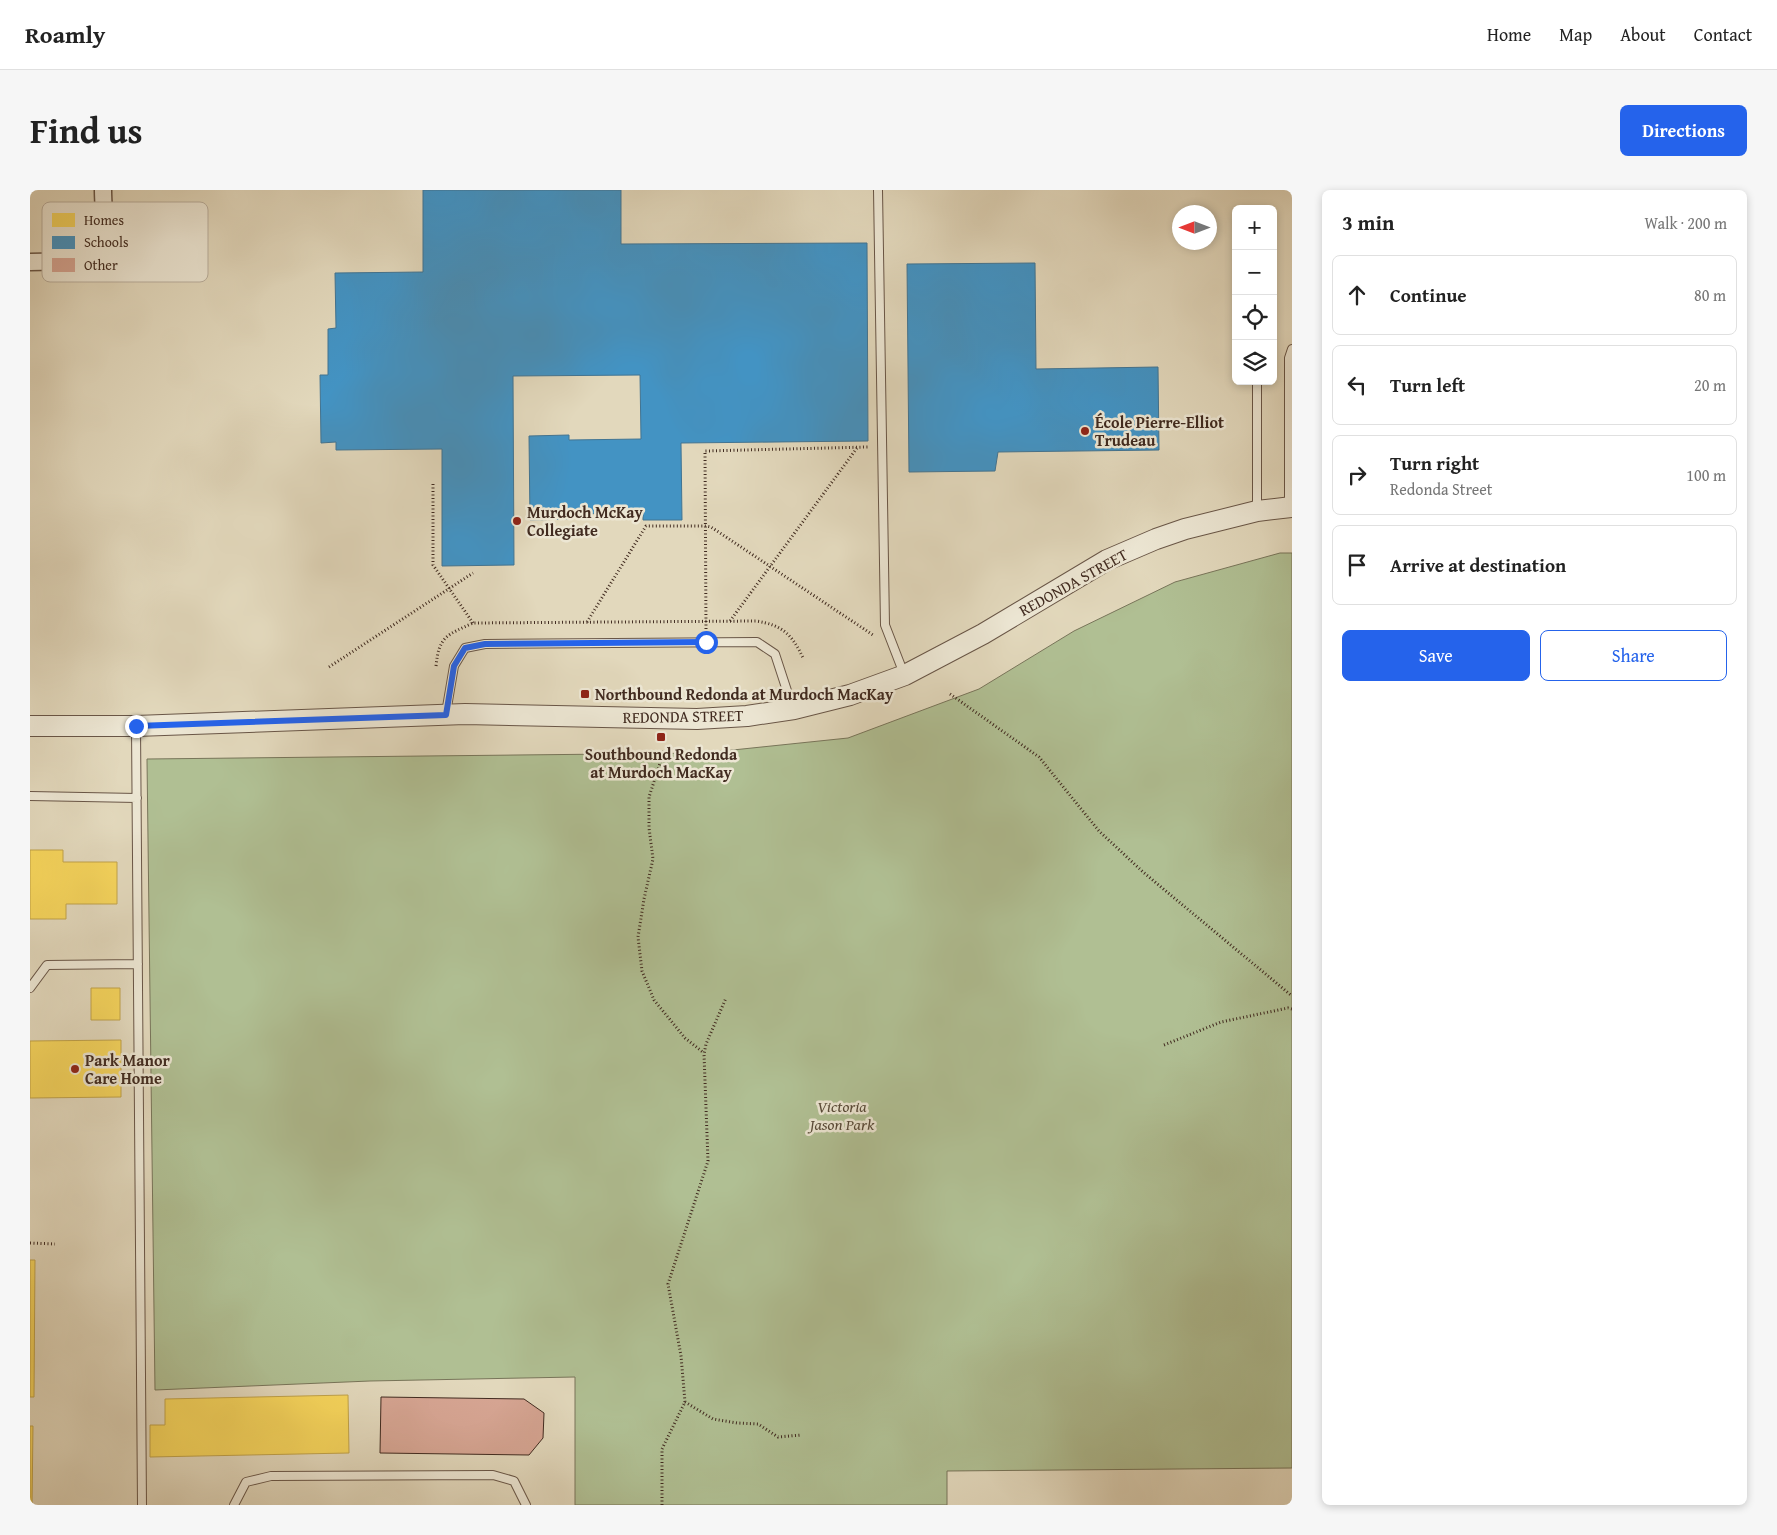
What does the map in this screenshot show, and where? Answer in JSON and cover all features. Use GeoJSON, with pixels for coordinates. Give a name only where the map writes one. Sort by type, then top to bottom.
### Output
{"type":"FeatureCollection","features":[{"type":"Feature","properties":{"kind":"street","name":"REDONDA STREET"},"geometry":{"type":"LineString","coordinates":[[30,726],[136,726],[446,715],[697,719],[747,716],[794,709],[850,695],[905,676],[982,634],[1107,560],[1156,539],[1185,529],[1257,511],[1291,507]]}},
{"type":"Feature","properties":{"kind":"lane"},"geometry":{"type":"LineString","coordinates":[[878,190],[885,625],[905,676]]}},
{"type":"Feature","properties":{"kind":"lane"},"geometry":{"type":"LineString","coordinates":[[1291,507],[1289,358],[1292,349]]}},
{"type":"Feature","properties":{"kind":"lane"},"geometry":{"type":"LineString","coordinates":[[1256,385],[1257,511]]}},
{"type":"Feature","properties":{"kind":"lane"},"geometry":{"type":"LineString","coordinates":[[446,715],[454,666],[465,648],[485,644],[757,642],[775,654],[794,709]]}},
{"type":"Feature","properties":{"kind":"lane"},"geometry":{"type":"LineString","coordinates":[[136,726],[142,1505]]}},
{"type":"Feature","properties":{"kind":"lane"},"geometry":{"type":"LineString","coordinates":[[30,796],[137,798]]}},
{"type":"Feature","properties":{"kind":"lane"},"geometry":{"type":"LineString","coordinates":[[30,988],[47,965],[138,964]]}},
{"type":"Feature","properties":{"kind":"lane"},"geometry":{"type":"LineString","coordinates":[[234,1505],[246,1482],[271,1476],[474,1475],[493,1475],[514,1481],[526,1505]]}},
{"type":"Feature","properties":{"kind":"path"},"geometry":{"type":"LineString","coordinates":[[706,642],[705,451],[857,448],[882,445]]}},
{"type":"Feature","properties":{"kind":"path"},"geometry":{"type":"LineString","coordinates":[[730,622],[857,448]]}},
{"type":"Feature","properties":{"kind":"path"},"geometry":{"type":"LineString","coordinates":[[433,484],[433,566],[473,623]]}},
{"type":"Feature","properties":{"kind":"path"},"geometry":{"type":"LineString","coordinates":[[587,622],[646,526],[706,526],[711,527],[875,637]]}},
{"type":"Feature","properties":{"kind":"path"},"geometry":{"type":"LineString","coordinates":[[329,667],[473,574]]}},
{"type":"Feature","properties":{"kind":"path"},"geometry":{"type":"LineString","coordinates":[[436,666],[438,652],[447,634],[473,623],[756,621],[774,624],[795,641],[803,658]]}},
{"type":"Feature","properties":{"kind":"path"},"geometry":{"type":"LineString","coordinates":[[950,694],[1039,757],[1099,831],[1143,872],[1292,996]]}},
{"type":"Feature","properties":{"kind":"path"},"geometry":{"type":"LineString","coordinates":[[664,751],[649,797],[649,828],[653,859],[638,937],[642,970],[654,1000],[685,1038],[704,1054]]}},
{"type":"Feature","properties":{"kind":"path"},"geometry":{"type":"LineString","coordinates":[[662,1505],[662,1449],[685,1402],[681,1356],[668,1284],[708,1161],[704,1054],[706,1044],[726,998]]}},
{"type":"Feature","properties":{"kind":"path"},"geometry":{"type":"LineString","coordinates":[[1164,1045],[1221,1022],[1288,1008],[1292,1009]]}},
{"type":"Feature","properties":{"kind":"path"},"geometry":{"type":"LineString","coordinates":[[30,1243],[56,1244]]}},
{"type":"Feature","properties":{"kind":"path"},"geometry":{"type":"LineString","coordinates":[[685,1402],[713,1419],[758,1424],[778,1437],[801,1435]]}},
{"type":"Feature","properties":{"kind":"green space","name":"Victoria Jason Park"},"geometry":{"type":"Polygon","coordinates":[[[1280,553],[1292,553],[1292,1468],[947,1471],[947,1505],[575,1505],[575,1377],[370,1381],[155,1390],[147,759],[704,753],[848,738],[979,689],[1074,631],[1175,582],[1280,553]]]}},
{"type":"Feature","properties":{"kind":"building: Homes"},"geometry":{"type":"Polygon","coordinates":[[[30,850],[63,850],[63,862],[117,862],[117,904],[66,904],[66,919],[30,919],[30,850]]]}},
{"type":"Feature","properties":{"kind":"building: Homes"},"geometry":{"type":"Polygon","coordinates":[[[91,988],[120,988],[120,1020],[91,1020],[91,988]]]}},
{"type":"Feature","properties":{"kind":"building: Homes","name":"Park Manor Care Home"},"geometry":{"type":"Polygon","coordinates":[[[121,1040],[121,1097],[30,1098],[30,1041],[121,1040]]]}},
{"type":"Feature","properties":{"kind":"building: Homes"},"geometry":{"type":"Polygon","coordinates":[[[30,1260],[35,1260],[34,1397],[30,1397],[30,1260]]]}},
{"type":"Feature","properties":{"kind":"building: Homes"},"geometry":{"type":"Polygon","coordinates":[[[348,1395],[349,1453],[150,1457],[150,1425],[165,1425],[165,1399],[348,1395]]]}},
{"type":"Feature","properties":{"kind":"building: Homes"},"geometry":{"type":"Polygon","coordinates":[[[30,1426],[33,1426],[32,1505],[30,1505],[30,1426]]]}},
{"type":"Feature","properties":{"kind":"building: Schools"},"geometry":{"type":"Polygon","coordinates":[[[423,190],[621,190],[621,244],[867,243],[868,441],[681,443],[682,520],[643,520],[643,513],[570,514],[570,519],[530,520],[529,436],[569,435],[569,440],[641,439],[640,375],[513,376],[514,565],[442,566],[442,449],[336,450],[336,442],[321,443],[320,375],[328,375],[328,329],[336,328],[335,273],[423,272],[423,190]]]}},
{"type":"Feature","properties":{"kind":"building: Schools"},"geometry":{"type":"Polygon","coordinates":[[[1035,263],[1036,369],[1158,367],[1159,450],[998,452],[995,471],[909,472],[907,264],[1035,263]]]}},
{"type":"Feature","properties":{"kind":"building: Other"},"geometry":{"type":"Polygon","coordinates":[[[381,1397],[524,1399],[544,1413],[543,1438],[529,1455],[380,1453],[381,1397]]]}},
{"type":"Feature","properties":{"kind":"place","name":"École Pierre-Elliot Trudeau"},"geometry":{"type":"Point","coordinates":[1085,431]}},
{"type":"Feature","properties":{"kind":"place","name":"Murdoch McKay Collegiate"},"geometry":{"type":"Point","coordinates":[517,521]}},
{"type":"Feature","properties":{"kind":"place","name":"Northbound Redonda at Murdoch MacKay"},"geometry":{"type":"Point","coordinates":[585,694]}},
{"type":"Feature","properties":{"kind":"place","name":"Southbound Redonda at Murdoch MacKay"},"geometry":{"type":"Point","coordinates":[661,737]}},
{"type":"Feature","properties":{"kind":"place","name":"Park Manor Care Home"},"geometry":{"type":"Point","coordinates":[75,1069]}},
{"type":"Feature","properties":{"kind":"route"},"geometry":{"type":"LineString","coordinates":[[136,726],[446,715],[454,666],[465,648],[485,644],[706,642]]}}]}
